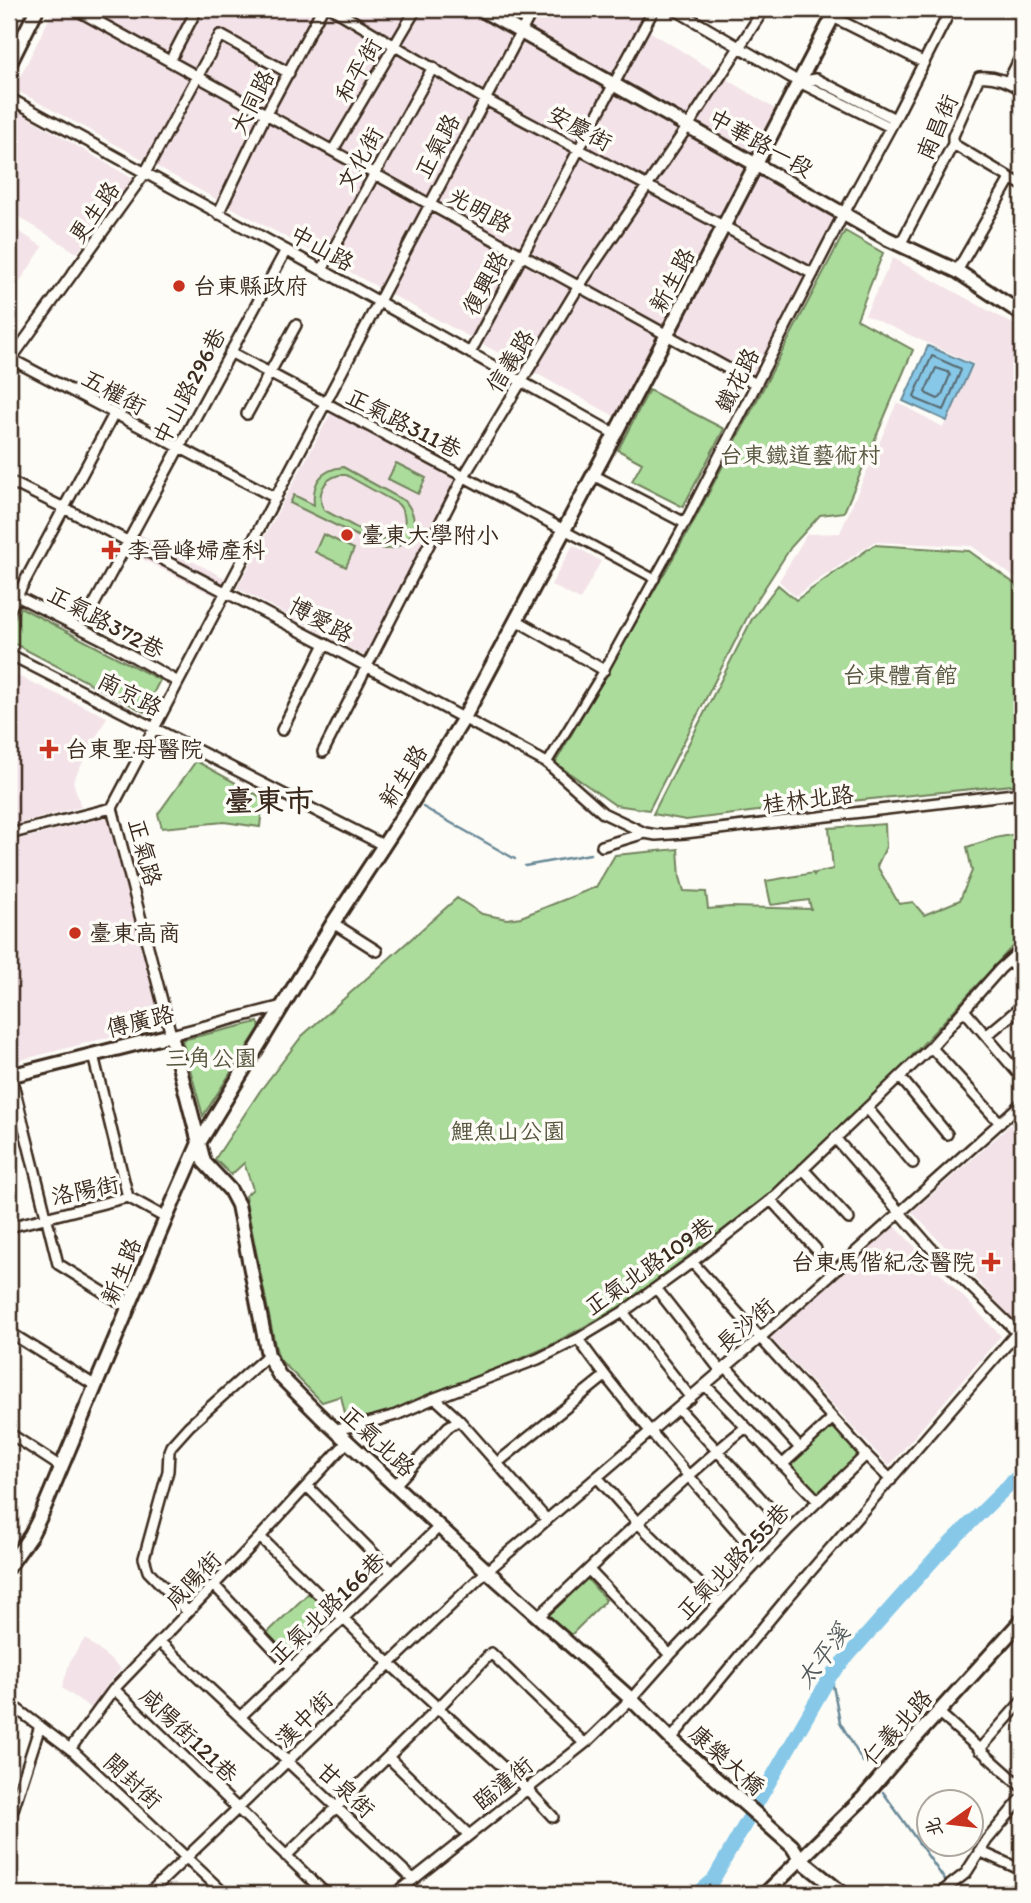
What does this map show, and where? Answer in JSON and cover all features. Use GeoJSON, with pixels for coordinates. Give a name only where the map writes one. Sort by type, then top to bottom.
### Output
{"type":"FeatureCollection","features":[{"type":"Feature","properties":{"kind":"street"},"geometry":{"type":"LineString","coordinates":[[9,65],[37,9]]}},
{"type":"Feature","properties":{"kind":"street","name":"光明路"},"geometry":{"type":"LineString","coordinates":[[75,9],[756,384]]}},
{"type":"Feature","properties":{"kind":"street"},"geometry":{"type":"LineString","coordinates":[[170,61],[197,9]]}},
{"type":"Feature","properties":{"kind":"street","name":"大同路"},"geometry":{"type":"LineString","coordinates":[[218,214],[266,114],[322,9]]}},
{"type":"Feature","properties":{"kind":"street","name":"安慶街"},"geometry":{"type":"LineString","coordinates":[[333,9],[486,100],[813,274]]}},
{"type":"Feature","properties":{"kind":"street","name":"和平街"},"geometry":{"type":"LineString","coordinates":[[333,150],[416,9]]}},
{"type":"Feature","properties":{"kind":"street","name":"中華路一段"},"geometry":{"type":"LineString","coordinates":[[480,9],[900,245],[957,271],[1022,314]]}},
{"type":"Feature","properties":{"kind":"street","name":"正氣路"},"geometry":{"type":"LineString","coordinates":[[199,1143],[112,808],[533,9]]}},
{"type":"Feature","properties":{"kind":"street","name":"復興路"},"geometry":{"type":"LineString","coordinates":[[470,353],[654,9]]}},
{"type":"Feature","properties":{"kind":"street"},"geometry":{"type":"LineString","coordinates":[[674,9],[799,82],[816,79],[893,123]]}},
{"type":"Feature","properties":{"kind":"street","name":"信義路"},"geometry":{"type":"LineString","coordinates":[[323,752],[464,476],[520,381],[579,286],[764,9]]}},
{"type":"Feature","properties":{"kind":"street","name":"鐵花路"},"geometry":{"type":"LineString","coordinates":[[547,763],[604,670],[685,523],[893,123],[948,10]]}},
{"type":"Feature","properties":{"kind":"street"},"geometry":{"type":"LineString","coordinates":[[835,13],[923,62]]}},
{"type":"Feature","properties":{"kind":"street","name":"新生路"},"geometry":{"type":"LineString","coordinates":[[9,1566],[31,1535],[42,1513],[199,1143],[333,923],[464,718],[835,13]]}},
{"type":"Feature","properties":{"kind":"street","name":"更生路"},"geometry":{"type":"LineString","coordinates":[[9,360],[145,173],[220,35],[289,72]]}},
{"type":"Feature","properties":{"kind":"street"},"geometry":{"type":"LineString","coordinates":[[1022,54],[1008,82],[1022,90]]}},
{"type":"Feature","properties":{"kind":"street","name":"文化街"},"geometry":{"type":"LineString","coordinates":[[322,270],[433,67]]}},
{"type":"Feature","properties":{"kind":"street","name":"南昌街"},"geometry":{"type":"LineString","coordinates":[[900,245],[953,144],[953,136],[979,78],[993,77],[1008,82]]}},
{"type":"Feature","properties":{"kind":"street","name":"中山路"},"geometry":{"type":"LineString","coordinates":[[9,99],[615,434]]}},
{"type":"Feature","properties":{"kind":"street"},"geometry":{"type":"LineString","coordinates":[[953,144],[1010,179],[1022,183]]}},
{"type":"Feature","properties":{"kind":"street"},"geometry":{"type":"LineString","coordinates":[[957,271],[1010,179]]}},
{"type":"Feature","properties":{"kind":"street","name":"中山路296巷"},"geometry":{"type":"LineString","coordinates":[[90,612],[286,250]]}},
{"type":"Feature","properties":{"kind":"street"},"geometry":{"type":"LineString","coordinates":[[247,414],[296,325]]}},
{"type":"Feature","properties":{"kind":"street","name":"正氣路311巷"},"geometry":{"type":"LineString","coordinates":[[230,352],[564,530]]}},
{"type":"Feature","properties":{"kind":"street","name":"五權街"},"geometry":{"type":"LineString","coordinates":[[9,360],[276,498]]}},
{"type":"Feature","properties":{"kind":"street"},"geometry":{"type":"LineString","coordinates":[[9,611],[114,414]]}},
{"type":"Feature","properties":{"kind":"street"},"geometry":{"type":"LineString","coordinates":[[593,475],[685,523]]}},
{"type":"Feature","properties":{"kind":"street","name":"博愛路"},"geometry":{"type":"LineString","coordinates":[[9,481],[226,592],[547,763],[603,813]]}},
{"type":"Feature","properties":{"kind":"street"},"geometry":{"type":"LineString","coordinates":[[564,530],[655,579]]}},
{"type":"Feature","properties":{"kind":"street","name":"正氣路372巷"},"geometry":{"type":"LineString","coordinates":[[17,596],[106,641],[178,682]]}},
{"type":"Feature","properties":{"kind":"street"},"geometry":{"type":"LineString","coordinates":[[516,620],[604,670]]}},
{"type":"Feature","properties":{"kind":"street"},"geometry":{"type":"LineString","coordinates":[[282,730],[325,644]]}},
{"type":"Feature","properties":{"kind":"street","name":"南京路"},"geometry":{"type":"LineString","coordinates":[[9,654],[383,845]]}},
{"type":"Feature","properties":{"kind":"street","name":"桂林北路"},"geometry":{"type":"LineString","coordinates":[[603,813],[645,834],[656,835],[1022,793]]}},
{"type":"Feature","properties":{"kind":"street"},"geometry":{"type":"LineString","coordinates":[[9,834],[112,808]]}},
{"type":"Feature","properties":{"kind":"street"},"geometry":{"type":"LineString","coordinates":[[602,846],[645,834]]}},
{"type":"Feature","properties":{"kind":"street"},"geometry":{"type":"LineString","coordinates":[[333,923],[377,951]]}},
{"type":"Feature","properties":{"kind":"street","name":"正氣北路109巷"},"geometry":{"type":"LineString","coordinates":[[335,1429],[396,1415],[538,1359],[623,1312],[771,1200],[931,1047],[1000,969],[1022,949]]}},
{"type":"Feature","properties":{"kind":"street"},"geometry":{"type":"LineString","coordinates":[[1009,962],[1022,971]]}},
{"type":"Feature","properties":{"kind":"street","name":"傳廣路"},"geometry":{"type":"LineString","coordinates":[[10,1076],[282,1006]]}},
{"type":"Feature","properties":{"kind":"street"},"geometry":{"type":"LineString","coordinates":[[986,1036],[1022,1006]]}},
{"type":"Feature","properties":{"kind":"street"},"geometry":{"type":"LineString","coordinates":[[964,1010],[1017,1072]]}},
{"type":"Feature","properties":{"kind":"street"},"geometry":{"type":"LineString","coordinates":[[931,1047],[1000,1123]]}},
{"type":"Feature","properties":{"kind":"street"},"geometry":{"type":"LineString","coordinates":[[93,1055],[128,1197]]}},
{"type":"Feature","properties":{"kind":"street"},"geometry":{"type":"LineString","coordinates":[[10,1076],[58,1264],[129,1308]]}},
{"type":"Feature","properties":{"kind":"street"},"geometry":{"type":"LineString","coordinates":[[900,1077],[947,1134]]}},
{"type":"Feature","properties":{"kind":"street","name":"長沙街"},"geometry":{"type":"LineString","coordinates":[[487,1571],[761,1337],[1022,1103]]}},
{"type":"Feature","properties":{"kind":"street"},"geometry":{"type":"LineString","coordinates":[[867,1108],[913,1163]]}},
{"type":"Feature","properties":{"kind":"street"},"geometry":{"type":"LineString","coordinates":[[671,1739],[784,1602],[1020,1330],[968,1285],[900,1213],[835,1138]]}},
{"type":"Feature","properties":{"kind":"street","name":"正氣北路"},"geometry":{"type":"LineString","coordinates":[[199,1143],[204,1162],[230,1190],[239,1205],[268,1355],[279,1375],[487,1571],[633,1701]]}},
{"type":"Feature","properties":{"kind":"street"},"geometry":{"type":"LineString","coordinates":[[803,1169],[849,1219]]}},
{"type":"Feature","properties":{"kind":"street","name":"洛陽街"},"geometry":{"type":"LineString","coordinates":[[9,1227],[128,1197],[166,1218]]}},
{"type":"Feature","properties":{"kind":"street"},"geometry":{"type":"LineString","coordinates":[[771,1200],[816,1249]]}},
{"type":"Feature","properties":{"kind":"street"},"geometry":{"type":"LineString","coordinates":[[692,1262],[891,1480]]}},
{"type":"Feature","properties":{"kind":"street"},"geometry":{"type":"LineString","coordinates":[[656,1288],[724,1369],[800,1448]]}},
{"type":"Feature","properties":{"kind":"street"},"geometry":{"type":"LineString","coordinates":[[623,1312],[691,1398]]}},
{"type":"Feature","properties":{"kind":"street"},"geometry":{"type":"LineString","coordinates":[[9,1332],[96,1386]]}},
{"type":"Feature","properties":{"kind":"street"},"geometry":{"type":"LineString","coordinates":[[578,1339],[650,1432],[761,1559]]}},
{"type":"Feature","properties":{"kind":"street"},"geometry":{"type":"LineString","coordinates":[[188,1612],[148,1572],[146,1565],[146,1552],[168,1471],[169,1451],[189,1426],[268,1355]]}},
{"type":"Feature","properties":{"kind":"street"},"geometry":{"type":"LineString","coordinates":[[497,1463],[605,1376]]}},
{"type":"Feature","properties":{"kind":"street"},"geometry":{"type":"LineString","coordinates":[[705,1385],[818,1501]]}},
{"type":"Feature","properties":{"kind":"street"},"geometry":{"type":"LineString","coordinates":[[435,1398],[547,1520]]}},
{"type":"Feature","properties":{"kind":"street"},"geometry":{"type":"LineString","coordinates":[[678,1408],[789,1529]]}},
{"type":"Feature","properties":{"kind":"street"},"geometry":{"type":"LineString","coordinates":[[782,1465],[834,1418]]}},
{"type":"Feature","properties":{"kind":"street"},"geometry":{"type":"LineString","coordinates":[[395,1485],[448,1427],[458,1420]]}},
{"type":"Feature","properties":{"kind":"street"},"geometry":{"type":"LineString","coordinates":[[538,1617],[637,1522],[746,1427]]}},
{"type":"Feature","properties":{"kind":"street"},"geometry":{"type":"LineString","coordinates":[[9,1433],[61,1467]]}},
{"type":"Feature","properties":{"kind":"street","name":"咸陽街"},"geometry":{"type":"LineString","coordinates":[[70,1749],[114,1689],[308,1487],[348,1441]]}},
{"type":"Feature","properties":{"kind":"street","name":"正氣北路255巷"},"geometry":{"type":"LineString","coordinates":[[633,1701],[670,1655],[789,1529],[866,1455]]}},
{"type":"Feature","properties":{"kind":"street"},"geometry":{"type":"LineString","coordinates":[[597,1477],[637,1522],[719,1603]]}},
{"type":"Feature","properties":{"kind":"street"},"geometry":{"type":"LineString","coordinates":[[308,1487],[393,1572]]}},
{"type":"Feature","properties":{"kind":"street","name":"正氣北路166巷"},"geometry":{"type":"LineString","coordinates":[[240,1717],[440,1526]]}},
{"type":"Feature","properties":{"kind":"street"},"geometry":{"type":"LineString","coordinates":[[260,1537],[390,1664],[527,1788],[553,1817]]}},
{"type":"Feature","properties":{"kind":"street"},"geometry":{"type":"LineString","coordinates":[[589,1570],[670,1655]]}},
{"type":"Feature","properties":{"kind":"street","name":"漢中街"},"geometry":{"type":"LineString","coordinates":[[148,1894],[487,1571]]}},
{"type":"Feature","properties":{"kind":"street"},"geometry":{"type":"LineString","coordinates":[[214,1585],[292,1668]]}},
{"type":"Feature","properties":{"kind":"street","name":"仁義北路"},"geometry":{"type":"LineString","coordinates":[[765,1894],[864,1797],[1022,1620]]}},
{"type":"Feature","properties":{"kind":"street","name":"甘泉街"},"geometry":{"type":"LineString","coordinates":[[160,1642],[413,1880]]}},
{"type":"Feature","properties":{"kind":"street"},"geometry":{"type":"LineString","coordinates":[[286,1856],[491,1653],[584,1743]]}},
{"type":"Feature","properties":{"kind":"street","name":"咸陽街121巷"},"geometry":{"type":"LineString","coordinates":[[114,1689],[326,1894]]}},
{"type":"Feature","properties":{"kind":"street","name":"康樂大橋"},"geometry":{"type":"LineString","coordinates":[[633,1701],[671,1739],[792,1846],[801,1860]]}},
{"type":"Feature","properties":{"kind":"street","name":"臨潼街"},"geometry":{"type":"LineString","coordinates":[[395,1894],[633,1701]]}},
{"type":"Feature","properties":{"kind":"street"},"geometry":{"type":"LineString","coordinates":[[979,1750],[1022,1701]]}},
{"type":"Feature","properties":{"kind":"street","name":"開封街"},"geometry":{"type":"LineString","coordinates":[[10,1706],[70,1749],[225,1894]]}},
{"type":"Feature","properties":{"kind":"street"},"geometry":{"type":"LineString","coordinates":[[938,1713],[1022,1787]]}},
{"type":"Feature","properties":{"kind":"street"},"geometry":{"type":"LineString","coordinates":[[9,1822],[40,1726]]}},
{"type":"Feature","properties":{"kind":"street"},"geometry":{"type":"LineString","coordinates":[[388,1756],[469,1835]]}},
{"type":"Feature","properties":{"kind":"street"},"geometry":{"type":"LineString","coordinates":[[986,1842],[1022,1798]]}},
{"type":"Feature","properties":{"kind":"street"},"geometry":{"type":"LineString","coordinates":[[986,1854],[1022,1870]]}},
{"type":"Feature","properties":{"kind":"street"},"geometry":{"type":"LineString","coordinates":[[939,1894],[966,1873],[975,1857]]}},
{"type":"Feature","properties":{"kind":"street"},"geometry":{"type":"LineString","coordinates":[[801,1860],[843,1894]]}},
{"type":"Feature","properties":{"kind":"shaded area"},"geometry":{"type":"Polygon","coordinates":[[[54,9],[657,9],[646,29],[780,112],[748,168],[839,220],[758,378],[663,331],[616,417],[14,89],[54,9]]]}},
{"type":"Feature","properties":{"kind":"shaded area"},"geometry":{"type":"Polygon","coordinates":[[[9,106],[135,180],[77,253],[9,211],[9,106]]]}},
{"type":"Feature","properties":{"kind":"shaded area"},"geometry":{"type":"Polygon","coordinates":[[[9,225],[43,247],[9,298],[9,225]]]}},
{"type":"Feature","properties":{"kind":"shaded area"},"geometry":{"type":"Polygon","coordinates":[[[893,258],[1022,329],[1022,583],[972,546],[874,542],[795,596],[779,581],[807,534],[840,533],[897,402],[943,427],[974,364],[865,315],[893,258]]]}},
{"type":"Feature","properties":{"kind":"shaded area","name":"臺東大學附小"},"geometry":{"type":"Polygon","coordinates":[[[334,407],[457,481],[364,656],[237,588],[334,407]]]}},
{"type":"Feature","properties":{"kind":"shaded area"},"geometry":{"type":"Polygon","coordinates":[[[140,534],[225,578],[217,597],[132,554],[140,534]]]}},
{"type":"Feature","properties":{"kind":"shaded area"},"geometry":{"type":"Polygon","coordinates":[[[573,545],[601,561],[580,600],[551,585],[573,545]]]}},
{"type":"Feature","properties":{"kind":"shaded area","name":"台東聖母醫院"},"geometry":{"type":"Polygon","coordinates":[[[9,672],[107,717],[73,781],[81,807],[9,826],[9,672]]]}},
{"type":"Feature","properties":{"kind":"shaded area","name":"臺東高商"},"geometry":{"type":"Polygon","coordinates":[[[111,816],[164,1023],[9,1063],[9,842],[111,816]]]}},
{"type":"Feature","properties":{"kind":"shaded area","name":"台東馬偕紀念醫院"},"geometry":{"type":"Polygon","coordinates":[[[1022,1115],[1022,1312],[1014,1320],[912,1212],[1022,1115]]]}},
{"type":"Feature","properties":{"kind":"shaded area"},"geometry":{"type":"Polygon","coordinates":[[[894,1225],[1001,1336],[889,1466],[771,1338],[894,1225]]]}},
{"type":"Feature","properties":{"kind":"shaded area"},"geometry":{"type":"Polygon","coordinates":[[[85,1638],[121,1669],[105,1687],[108,1691],[94,1710],[62,1688],[70,1661],[85,1638]]]}},
{"type":"Feature","properties":{"kind":"green space","name":"台東鐵道藝術村"},"geometry":{"type":"Polygon","coordinates":[[[845,231],[883,253],[857,319],[913,350],[844,512],[820,515],[791,547],[753,606],[649,810],[615,805],[555,763],[692,525],[845,231]]]}},
{"type":"Feature","properties":{"kind":"green space"},"geometry":{"type":"Polygon","coordinates":[[[649,390],[724,429],[683,507],[632,481],[642,463],[618,450],[649,390]]]}},
{"type":"Feature","properties":{"kind":"green space"},"geometry":{"type":"Polygon","coordinates":[[[396,463],[426,478],[418,494],[388,479],[396,463]]]}},
{"type":"Feature","properties":{"kind":"green space"},"geometry":{"type":"Polygon","coordinates":[[[343,467],[405,501],[414,525],[408,539],[394,548],[384,549],[290,503],[294,495],[314,505],[316,484],[328,471],[343,467]],[[346,475],[333,477],[325,484],[321,493],[324,510],[375,538],[385,540],[398,537],[405,520],[398,504],[346,475]]]}},
{"type":"Feature","properties":{"kind":"green space"},"geometry":{"type":"Polygon","coordinates":[[[323,534],[354,549],[346,567],[315,552],[323,534]]]}},
{"type":"Feature","properties":{"kind":"green space","name":"台東體育館"},"geometry":{"type":"Polygon","coordinates":[[[874,545],[969,551],[1022,589],[1022,784],[686,820],[653,814],[752,619],[778,585],[796,600],[874,545]]]}},
{"type":"Feature","properties":{"kind":"green space"},"geometry":{"type":"Polygon","coordinates":[[[20,607],[160,680],[144,712],[9,641],[9,630],[20,607]]]}},
{"type":"Feature","properties":{"kind":"green space"},"geometry":{"type":"Polygon","coordinates":[[[196,761],[263,798],[260,827],[224,822],[162,828],[158,814],[196,761]]]}},
{"type":"Feature","properties":{"kind":"green space","name":"鯉魚山公園"},"geometry":{"type":"Polygon","coordinates":[[[885,824],[886,847],[877,866],[899,904],[913,902],[924,915],[960,900],[972,871],[967,847],[1022,833],[1022,940],[1009,950],[889,1081],[763,1200],[621,1307],[545,1348],[378,1416],[346,1418],[341,1396],[322,1402],[279,1359],[245,1196],[253,1189],[244,1163],[231,1175],[215,1159],[260,1091],[302,1036],[457,898],[482,914],[507,919],[521,917],[596,887],[615,855],[678,849],[684,891],[706,892],[708,909],[811,909],[809,900],[771,905],[766,881],[813,873],[814,875],[833,869],[829,828],[885,824]]]}},
{"type":"Feature","properties":{"kind":"green space","name":"三角公園"},"geometry":{"type":"Polygon","coordinates":[[[258,1022],[260,1027],[203,1116],[182,1040],[258,1022]]]}},
{"type":"Feature","properties":{"kind":"green space"},"geometry":{"type":"Polygon","coordinates":[[[832,1423],[861,1455],[817,1495],[788,1463],[832,1423]]]}},
{"type":"Feature","properties":{"kind":"green space"},"geometry":{"type":"Polygon","coordinates":[[[584,1575],[606,1600],[568,1638],[545,1615],[584,1575]]]}},
{"type":"Feature","properties":{"kind":"green space"},"geometry":{"type":"Polygon","coordinates":[[[310,1592],[336,1619],[293,1662],[266,1634],[310,1592]]]}},
{"type":"Feature","properties":{"kind":"water"},"geometry":{"type":"Polygon","coordinates":[[[928,346],[972,365],[947,421],[903,401],[928,346]]]}},
{"type":"Feature","properties":{"kind":"waterway"},"geometry":{"type":"LineString","coordinates":[[423,807],[515,859]]}},
{"type":"Feature","properties":{"kind":"waterway"},"geometry":{"type":"LineString","coordinates":[[525,866],[590,854]]}},
{"type":"Feature","properties":{"kind":"waterway","name":"太平溪"},"geometry":{"type":"LineString","coordinates":[[697,1894],[713,1880],[831,1675],[936,1557],[1022,1472]]}},
{"type":"Feature","properties":{"kind":"waterway"},"geometry":{"type":"LineString","coordinates":[[831,1675],[840,1722],[863,1762]]}},
{"type":"Feature","properties":{"kind":"waterway"},"geometry":{"type":"LineString","coordinates":[[883,1792],[947,1883]]}},
{"type":"Feature","properties":{"kind":"place","name":"台東縣政府"},"geometry":{"type":"Point","coordinates":[179,286]}},
{"type":"Feature","properties":{"kind":"place","name":"臺東大學附小"},"geometry":{"type":"Point","coordinates":[347,535]}},
{"type":"Feature","properties":{"kind":"place","name":"李晉峰婦產科"},"geometry":{"type":"Point","coordinates":[111,550]}},
{"type":"Feature","properties":{"kind":"place","name":"台東聖母醫院"},"geometry":{"type":"Point","coordinates":[49,749]}},
{"type":"Feature","properties":{"kind":"place","name":"臺東高商"},"geometry":{"type":"Point","coordinates":[75,933]}},
{"type":"Feature","properties":{"kind":"place","name":"台東馬偕紀念醫院"},"geometry":{"type":"Point","coordinates":[991,1262]}},
{"type":"Feature","properties":{"kind":"district","name":"臺東市"},"geometry":{"type":"Point","coordinates":[269,801]}}]}
